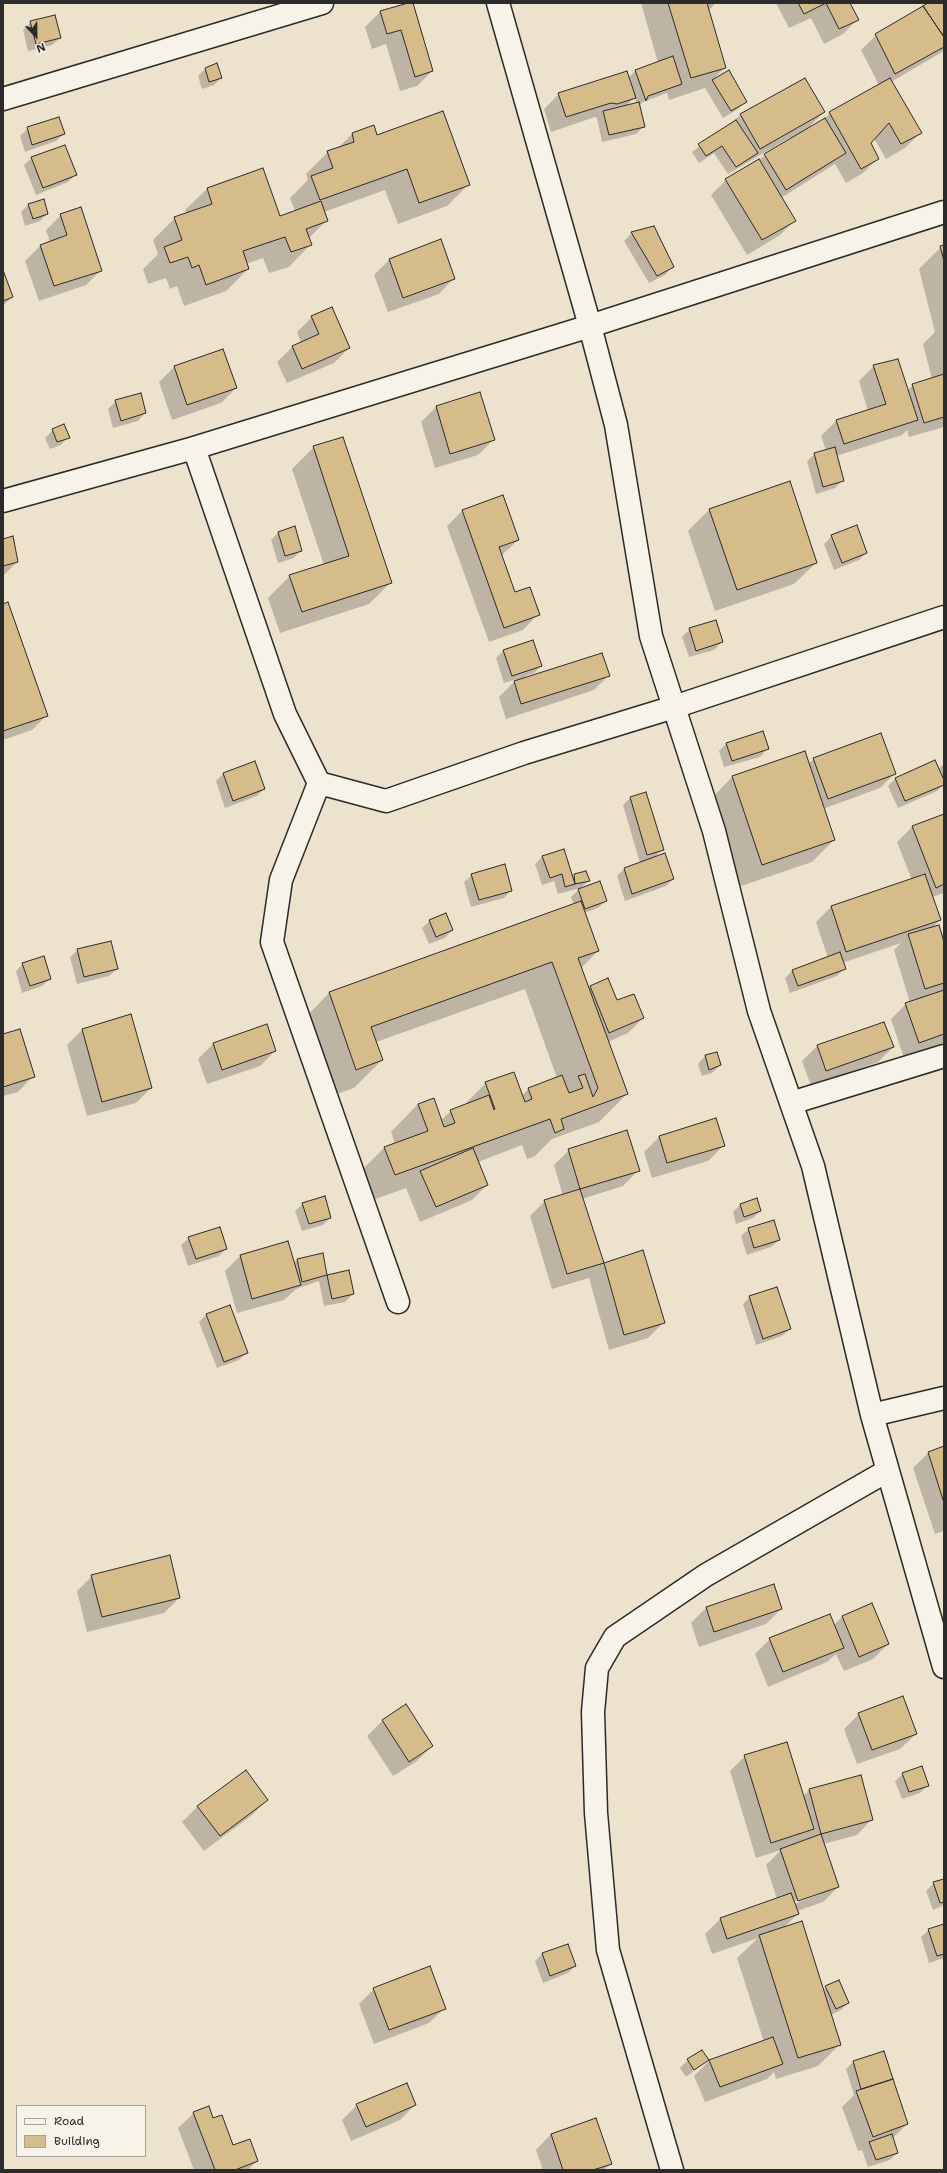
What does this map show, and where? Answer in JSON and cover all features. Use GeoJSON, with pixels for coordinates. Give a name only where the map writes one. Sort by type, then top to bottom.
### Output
{"type":"FeatureCollection","features":[{"type":"Feature","properties":{"kind":"street"},"geometry":{"type":"LineString","coordinates":[[3,99],[322,3]]}},
{"type":"Feature","properties":{"kind":"street"},"geometry":{"type":"LineString","coordinates":[[498,3],[590,326],[616,425],[650,636],[714,831],[759,1011],[813,1166],[872,1415],[944,1667]]}},
{"type":"Feature","properties":{"kind":"street"},"geometry":{"type":"LineString","coordinates":[[3,501],[194,448],[590,326],[944,212]]}},
{"type":"Feature","properties":{"kind":"street"},"geometry":{"type":"LineString","coordinates":[[194,448],[285,714],[319,783],[281,880],[272,942],[398,1302]]}},
{"type":"Feature","properties":{"kind":"street"},"geometry":{"type":"LineString","coordinates":[[319,783],[386,801],[524,753],[674,707],[944,617]]}},
{"type":"Feature","properties":{"kind":"street"},"geometry":{"type":"LineString","coordinates":[[791,1103],[944,1056]]}},
{"type":"Feature","properties":{"kind":"street"},"geometry":{"type":"LineString","coordinates":[[872,1415],[944,1398]]}},
{"type":"Feature","properties":{"kind":"street"},"geometry":{"type":"LineString","coordinates":[[672,2170],[608,1950],[596,1813],[593,1712],[597,1668],[615,1637],[693,1584],[887,1471]]}},
{"type":"Feature","properties":{"kind":"building"},"geometry":{"type":"Polygon","coordinates":[[[413,3],[433,71],[415,77],[401,30],[387,34],[380,11],[413,3]]]}},
{"type":"Feature","properties":{"kind":"building"},"geometry":{"type":"Polygon","coordinates":[[[668,3],[707,3],[726,68],[691,78],[668,3]]]}},
{"type":"Feature","properties":{"kind":"building"},"geometry":{"type":"Polygon","coordinates":[[[798,3],[826,3],[804,14],[798,3]]]}},
{"type":"Feature","properties":{"kind":"building"},"geometry":{"type":"Polygon","coordinates":[[[826,3],[850,3],[859,20],[839,29],[826,3]]]}},
{"type":"Feature","properties":{"kind":"building"},"geometry":{"type":"Polygon","coordinates":[[[928,3],[944,3],[944,37],[923,6],[928,3]]]}},
{"type":"Feature","properties":{"kind":"building"},"geometry":{"type":"Polygon","coordinates":[[[923,6],[944,37],[944,47],[895,74],[875,34],[923,6]]]}},
{"type":"Feature","properties":{"kind":"building"},"geometry":{"type":"Polygon","coordinates":[[[55,15],[61,38],[36,44],[30,21],[55,15]]]}},
{"type":"Feature","properties":{"kind":"building"},"geometry":{"type":"Polygon","coordinates":[[[673,56],[682,84],[648,96],[646,101],[635,70],[673,56]]]}},
{"type":"Feature","properties":{"kind":"building"},"geometry":{"type":"Polygon","coordinates":[[[217,63],[222,78],[209,82],[205,68],[217,63]]]}},
{"type":"Feature","properties":{"kind":"building"},"geometry":{"type":"Polygon","coordinates":[[[729,70],[747,102],[731,111],[712,80],[729,70]]]}},
{"type":"Feature","properties":{"kind":"building"},"geometry":{"type":"Polygon","coordinates":[[[627,71],[636,98],[617,104],[611,103],[566,117],[558,93],[627,71]]]}},
{"type":"Feature","properties":{"kind":"building"},"geometry":{"type":"Polygon","coordinates":[[[805,78],[825,112],[760,149],[740,114],[805,78]]]}},
{"type":"Feature","properties":{"kind":"building"},"geometry":{"type":"Polygon","coordinates":[[[890,78],[922,133],[901,144],[889,123],[871,143],[879,159],[861,169],[829,112],[890,78]]]}},
{"type":"Feature","properties":{"kind":"building"},"geometry":{"type":"Polygon","coordinates":[[[639,102],[645,127],[609,135],[603,111],[639,102]]]}},
{"type":"Feature","properties":{"kind":"building"},"geometry":{"type":"Polygon","coordinates":[[[443,111],[470,185],[419,203],[407,169],[320,200],[311,176],[333,168],[327,151],[354,142],[352,133],[374,125],[377,135],[443,111]]]}},
{"type":"Feature","properties":{"kind":"building"},"geometry":{"type":"Polygon","coordinates":[[[59,117],[65,134],[32,145],[27,127],[59,117]]]}},
{"type":"Feature","properties":{"kind":"building"},"geometry":{"type":"Polygon","coordinates":[[[825,118],[846,153],[786,190],[764,154],[825,118]]]}},
{"type":"Feature","properties":{"kind":"building"},"geometry":{"type":"Polygon","coordinates":[[[736,120],[758,153],[736,167],[722,146],[706,156],[698,144],[736,120]]]}},
{"type":"Feature","properties":{"kind":"building"},"geometry":{"type":"Polygon","coordinates":[[[65,145],[77,175],[43,188],[31,157],[65,145]]]}},
{"type":"Feature","properties":{"kind":"building"},"geometry":{"type":"Polygon","coordinates":[[[759,159],[796,221],[762,240],[725,179],[759,159]]]}},
{"type":"Feature","properties":{"kind":"building"},"geometry":{"type":"Polygon","coordinates":[[[263,168],[280,216],[321,201],[328,221],[306,229],[312,245],[291,252],[285,237],[243,251],[249,269],[206,285],[199,265],[192,268],[188,257],[170,263],[164,247],[182,240],[174,217],[212,204],[207,188],[263,168]]]}},
{"type":"Feature","properties":{"kind":"building"},"geometry":{"type":"Polygon","coordinates":[[[44,199],[48,214],[33,219],[28,204],[44,199]]]}},
{"type":"Feature","properties":{"kind":"building"},"geometry":{"type":"Polygon","coordinates":[[[81,207],[102,271],[54,286],[40,245],[67,235],[60,214],[81,207]]]}},
{"type":"Feature","properties":{"kind":"building"},"geometry":{"type":"Polygon","coordinates":[[[654,226],[674,267],[657,276],[631,232],[654,226]]]}},
{"type":"Feature","properties":{"kind":"building"},"geometry":{"type":"Polygon","coordinates":[[[441,239],[455,279],[403,298],[389,259],[441,239]]]}},
{"type":"Feature","properties":{"kind":"building"},"geometry":{"type":"Polygon","coordinates":[[[944,245],[944,261],[940,246],[944,245]]]}},
{"type":"Feature","properties":{"kind":"building"},"geometry":{"type":"Polygon","coordinates":[[[3,270],[13,297],[3,301],[3,270]]]}},
{"type":"Feature","properties":{"kind":"building"},"geometry":{"type":"Polygon","coordinates":[[[332,307],[350,348],[302,369],[292,346],[319,334],[311,316],[332,307]]]}},
{"type":"Feature","properties":{"kind":"building"},"geometry":{"type":"Polygon","coordinates":[[[223,349],[237,388],[187,405],[174,366],[223,349]]]}},
{"type":"Feature","properties":{"kind":"building"},"geometry":{"type":"Polygon","coordinates":[[[898,359],[918,420],[844,444],[836,420],[886,404],[873,365],[898,359]]]}},
{"type":"Feature","properties":{"kind":"building"},"geometry":{"type":"Polygon","coordinates":[[[944,374],[944,417],[924,423],[912,384],[944,374]]]}},
{"type":"Feature","properties":{"kind":"building"},"geometry":{"type":"Polygon","coordinates":[[[480,392],[495,440],[450,454],[436,406],[480,392]]]}},
{"type":"Feature","properties":{"kind":"building"},"geometry":{"type":"Polygon","coordinates":[[[141,393],[146,413],[121,421],[115,400],[141,393]]]}},
{"type":"Feature","properties":{"kind":"building"},"geometry":{"type":"Polygon","coordinates":[[[64,424],[70,438],[57,442],[52,429],[64,424]]]}},
{"type":"Feature","properties":{"kind":"building"},"geometry":{"type":"Polygon","coordinates":[[[343,437],[392,583],[302,612],[289,575],[349,556],[313,446],[343,437]]]}},
{"type":"Feature","properties":{"kind":"building"},"geometry":{"type":"Polygon","coordinates":[[[835,447],[844,481],[823,487],[814,453],[835,447]]]}},
{"type":"Feature","properties":{"kind":"building"},"geometry":{"type":"Polygon","coordinates":[[[790,481],[817,563],[737,590],[709,509],[790,481]]]}},
{"type":"Feature","properties":{"kind":"building"},"geometry":{"type":"Polygon","coordinates":[[[503,495],[519,540],[499,547],[515,592],[530,587],[540,615],[504,628],[462,510],[503,495]]]}},
{"type":"Feature","properties":{"kind":"building"},"geometry":{"type":"Polygon","coordinates":[[[857,525],[867,553],[842,563],[831,535],[857,525]]]}},
{"type":"Feature","properties":{"kind":"building"},"geometry":{"type":"Polygon","coordinates":[[[295,526],[302,551],[285,556],[278,532],[295,526]]]}},
{"type":"Feature","properties":{"kind":"building"},"geometry":{"type":"Polygon","coordinates":[[[13,536],[18,562],[3,566],[3,539],[13,536]]]}},
{"type":"Feature","properties":{"kind":"building"},"geometry":{"type":"Polygon","coordinates":[[[8,602],[48,716],[3,731],[3,604],[8,602]]]}},
{"type":"Feature","properties":{"kind":"building"},"geometry":{"type":"Polygon","coordinates":[[[716,620],[723,642],[696,651],[689,628],[716,620]]]}},
{"type":"Feature","properties":{"kind":"building"},"geometry":{"type":"Polygon","coordinates":[[[533,640],[542,666],[512,676],[503,650],[533,640]]]}},
{"type":"Feature","properties":{"kind":"building"},"geometry":{"type":"Polygon","coordinates":[[[602,653],[610,676],[521,704],[514,681],[602,653]]]}},
{"type":"Feature","properties":{"kind":"building"},"geometry":{"type":"Polygon","coordinates":[[[763,731],[769,749],[732,761],[726,743],[763,731]]]}},
{"type":"Feature","properties":{"kind":"building"},"geometry":{"type":"Polygon","coordinates":[[[881,733],[896,774],[828,799],[813,758],[881,733]]]}},
{"type":"Feature","properties":{"kind":"building"},"geometry":{"type":"Polygon","coordinates":[[[805,751],[835,840],[762,865],[732,776],[805,751]]]}},
{"type":"Feature","properties":{"kind":"building"},"geometry":{"type":"Polygon","coordinates":[[[935,760],[944,780],[944,785],[905,801],[895,778],[935,760]]]}},
{"type":"Feature","properties":{"kind":"building"},"geometry":{"type":"Polygon","coordinates":[[[255,761],[265,789],[233,801],[223,773],[255,761]]]}},
{"type":"Feature","properties":{"kind":"building"},"geometry":{"type":"Polygon","coordinates":[[[646,792],[664,850],[647,855],[630,797],[646,792]]]}},
{"type":"Feature","properties":{"kind":"building"},"geometry":{"type":"Polygon","coordinates":[[[944,814],[944,884],[936,888],[912,826],[944,814]]]}},
{"type":"Feature","properties":{"kind":"building"},"geometry":{"type":"Polygon","coordinates":[[[564,849],[575,884],[565,887],[562,874],[550,878],[542,856],[564,849]]]}},
{"type":"Feature","properties":{"kind":"building"},"geometry":{"type":"Polygon","coordinates":[[[665,853],[674,879],[632,894],[624,868],[665,853]]]}},
{"type":"Feature","properties":{"kind":"building"},"geometry":{"type":"Polygon","coordinates":[[[505,864],[512,891],[479,900],[471,874],[505,864]]]}},
{"type":"Feature","properties":{"kind":"building"},"geometry":{"type":"Polygon","coordinates":[[[586,871],[590,881],[575,884],[574,874],[586,871]]]}},
{"type":"Feature","properties":{"kind":"building"},"geometry":{"type":"Polygon","coordinates":[[[925,874],[941,920],[846,952],[831,906],[925,874]]]}},
{"type":"Feature","properties":{"kind":"building"},"geometry":{"type":"Polygon","coordinates":[[[600,881],[607,901],[585,909],[578,889],[600,881]]]}},
{"type":"Feature","properties":{"kind":"building"},"geometry":{"type":"Polygon","coordinates":[[[581,901],[599,951],[578,958],[628,1094],[561,1119],[564,1129],[555,1133],[550,1119],[395,1175],[384,1147],[428,1131],[418,1104],[434,1098],[444,1127],[455,1123],[450,1110],[489,1095],[494,1110],[495,1109],[485,1082],[514,1072],[525,1102],[532,1099],[528,1088],[562,1075],[569,1093],[583,1088],[578,1076],[585,1074],[593,1097],[598,1088],[552,962],[371,1027],[383,1060],[356,1070],[329,992],[581,901]]]}},
{"type":"Feature","properties":{"kind":"building"},"geometry":{"type":"Polygon","coordinates":[[[446,913],[453,930],[436,937],[429,920],[446,913]]]}},
{"type":"Feature","properties":{"kind":"building"},"geometry":{"type":"Polygon","coordinates":[[[939,925],[944,942],[944,983],[925,989],[908,934],[939,925]]]}},
{"type":"Feature","properties":{"kind":"building"},"geometry":{"type":"Polygon","coordinates":[[[111,941],[118,969],[84,977],[77,949],[111,941]]]}},
{"type":"Feature","properties":{"kind":"building"},"geometry":{"type":"Polygon","coordinates":[[[840,952],[846,969],[798,986],[792,970],[840,952]]]}},
{"type":"Feature","properties":{"kind":"building"},"geometry":{"type":"Polygon","coordinates":[[[44,956],[51,979],[30,986],[22,963],[44,956]]]}},
{"type":"Feature","properties":{"kind":"building"},"geometry":{"type":"Polygon","coordinates":[[[608,978],[617,1000],[634,994],[644,1018],[609,1033],[590,986],[608,978]]]}},
{"type":"Feature","properties":{"kind":"building"},"geometry":{"type":"Polygon","coordinates":[[[944,990],[944,1034],[919,1043],[905,1003],[944,990]]]}},
{"type":"Feature","properties":{"kind":"building"},"geometry":{"type":"Polygon","coordinates":[[[131,1014],[152,1088],[102,1102],[82,1029],[131,1014]]]}},
{"type":"Feature","properties":{"kind":"building"},"geometry":{"type":"Polygon","coordinates":[[[884,1022],[894,1047],[826,1071],[817,1045],[884,1022]]]}},
{"type":"Feature","properties":{"kind":"building"},"geometry":{"type":"Polygon","coordinates":[[[267,1024],[276,1051],[222,1070],[213,1043],[267,1024]]]}},
{"type":"Feature","properties":{"kind":"building"},"geometry":{"type":"Polygon","coordinates":[[[20,1029],[35,1077],[3,1087],[3,1034],[20,1029]]]}},
{"type":"Feature","properties":{"kind":"building"},"geometry":{"type":"Polygon","coordinates":[[[717,1052],[721,1065],[709,1070],[705,1055],[717,1052]]]}},
{"type":"Feature","properties":{"kind":"building"},"geometry":{"type":"Polygon","coordinates":[[[716,1118],[725,1146],[667,1163],[659,1136],[716,1118]]]}},
{"type":"Feature","properties":{"kind":"building"},"geometry":{"type":"Polygon","coordinates":[[[627,1130],[640,1171],[580,1189],[568,1149],[627,1130]]]}},
{"type":"Feature","properties":{"kind":"building"},"geometry":{"type":"Polygon","coordinates":[[[473,1148],[488,1185],[436,1207],[420,1171],[473,1148]]]}},
{"type":"Feature","properties":{"kind":"building"},"geometry":{"type":"Polygon","coordinates":[[[580,1189],[604,1263],[567,1274],[544,1200],[580,1189]]]}},
{"type":"Feature","properties":{"kind":"building"},"geometry":{"type":"Polygon","coordinates":[[[325,1196],[331,1218],[309,1224],[302,1203],[325,1196]]]}},
{"type":"Feature","properties":{"kind":"building"},"geometry":{"type":"Polygon","coordinates":[[[757,1198],[761,1211],[744,1217],[740,1204],[757,1198]]]}},
{"type":"Feature","properties":{"kind":"building"},"geometry":{"type":"Polygon","coordinates":[[[774,1220],[780,1240],[754,1248],[748,1228],[774,1220]]]}},
{"type":"Feature","properties":{"kind":"building"},"geometry":{"type":"Polygon","coordinates":[[[220,1227],[227,1249],[196,1259],[188,1237],[220,1227]]]}},
{"type":"Feature","properties":{"kind":"building"},"geometry":{"type":"Polygon","coordinates":[[[288,1241],[301,1285],[252,1299],[240,1255],[288,1241]]]}},
{"type":"Feature","properties":{"kind":"building"},"geometry":{"type":"Polygon","coordinates":[[[643,1250],[665,1323],[624,1335],[604,1263],[643,1250]]]}},
{"type":"Feature","properties":{"kind":"building"},"geometry":{"type":"Polygon","coordinates":[[[323,1253],[327,1275],[302,1282],[297,1259],[323,1253]]]}},
{"type":"Feature","properties":{"kind":"building"},"geometry":{"type":"Polygon","coordinates":[[[349,1270],[354,1294],[332,1299],[327,1275],[349,1270]]]}},
{"type":"Feature","properties":{"kind":"building"},"geometry":{"type":"Polygon","coordinates":[[[777,1287],[791,1329],[763,1339],[749,1296],[777,1287]]]}},
{"type":"Feature","properties":{"kind":"building"},"geometry":{"type":"Polygon","coordinates":[[[230,1305],[248,1353],[224,1362],[206,1314],[230,1305]]]}},
{"type":"Feature","properties":{"kind":"building"},"geometry":{"type":"Polygon","coordinates":[[[944,1446],[944,1503],[928,1452],[944,1446]]]}},
{"type":"Feature","properties":{"kind":"building"},"geometry":{"type":"Polygon","coordinates":[[[170,1555],[180,1598],[102,1617],[91,1575],[170,1555]]]}},
{"type":"Feature","properties":{"kind":"building"},"geometry":{"type":"Polygon","coordinates":[[[774,1584],[782,1609],[714,1632],[706,1607],[774,1584]]]}},
{"type":"Feature","properties":{"kind":"building"},"geometry":{"type":"Polygon","coordinates":[[[872,1603],[889,1644],[859,1657],[842,1616],[872,1603]]]}},
{"type":"Feature","properties":{"kind":"building"},"geometry":{"type":"Polygon","coordinates":[[[830,1614],[844,1648],[783,1672],[769,1638],[830,1614]]]}},
{"type":"Feature","properties":{"kind":"building"},"geometry":{"type":"Polygon","coordinates":[[[903,1696],[917,1734],[872,1750],[858,1713],[903,1696]]]}},
{"type":"Feature","properties":{"kind":"building"},"geometry":{"type":"Polygon","coordinates":[[[406,1704],[433,1746],[409,1762],[382,1720],[406,1704]]]}},
{"type":"Feature","properties":{"kind":"building"},"geometry":{"type":"Polygon","coordinates":[[[787,1742],[814,1829],[771,1843],[744,1755],[787,1742]]]}},
{"type":"Feature","properties":{"kind":"building"},"geometry":{"type":"Polygon","coordinates":[[[922,1766],[929,1786],[909,1792],[902,1773],[922,1766]]]}},
{"type":"Feature","properties":{"kind":"building"},"geometry":{"type":"Polygon","coordinates":[[[246,1770],[268,1800],[220,1836],[197,1806],[246,1770]]]}},
{"type":"Feature","properties":{"kind":"building"},"geometry":{"type":"Polygon","coordinates":[[[861,1775],[873,1820],[821,1834],[809,1789],[861,1775]]]}},
{"type":"Feature","properties":{"kind":"building"},"geometry":{"type":"Polygon","coordinates":[[[821,1834],[839,1887],[798,1901],[780,1849],[821,1834]]]}},
{"type":"Feature","properties":{"kind":"building"},"geometry":{"type":"Polygon","coordinates":[[[944,1879],[944,1902],[940,1903],[933,1882],[944,1879]]]}},
{"type":"Feature","properties":{"kind":"building"},"geometry":{"type":"Polygon","coordinates":[[[791,1893],[799,1914],[727,1939],[720,1918],[791,1893]]]}},
{"type":"Feature","properties":{"kind":"building"},"geometry":{"type":"Polygon","coordinates":[[[802,1921],[841,2045],[798,2058],[759,1935],[802,1921]]]}},
{"type":"Feature","properties":{"kind":"building"},"geometry":{"type":"Polygon","coordinates":[[[944,1924],[944,1954],[937,1956],[928,1929],[944,1924]]]}},
{"type":"Feature","properties":{"kind":"building"},"geometry":{"type":"Polygon","coordinates":[[[568,1944],[576,1966],[550,1976],[542,1953],[568,1944]]]}},
{"type":"Feature","properties":{"kind":"building"},"geometry":{"type":"Polygon","coordinates":[[[430,1966],[446,2009],[389,2030],[373,1988],[430,1966]]]}},
{"type":"Feature","properties":{"kind":"building"},"geometry":{"type":"Polygon","coordinates":[[[839,1980],[849,2003],[836,2009],[825,1986],[839,1980]]]}},
{"type":"Feature","properties":{"kind":"building"},"geometry":{"type":"Polygon","coordinates":[[[773,2037],[783,2064],[720,2087],[709,2060],[773,2037]]]}},
{"type":"Feature","properties":{"kind":"building"},"geometry":{"type":"Polygon","coordinates":[[[702,2050],[709,2060],[694,2070],[687,2059],[702,2050]]]}},
{"type":"Feature","properties":{"kind":"building"},"geometry":{"type":"Polygon","coordinates":[[[884,2051],[893,2079],[861,2089],[853,2061],[884,2051]]]}},
{"type":"Feature","properties":{"kind":"building"},"geometry":{"type":"Polygon","coordinates":[[[893,2079],[908,2124],[873,2137],[856,2091],[893,2079]]]}},
{"type":"Feature","properties":{"kind":"building"},"geometry":{"type":"Polygon","coordinates":[[[407,2083],[416,2105],[366,2127],[356,2104],[407,2083]]]}},
{"type":"Feature","properties":{"kind":"building"},"geometry":{"type":"Polygon","coordinates":[[[209,2106],[213,2118],[222,2115],[233,2145],[250,2139],[258,2161],[235,2170],[215,2170],[193,2112],[209,2106]]]}},
{"type":"Feature","properties":{"kind":"building"},"geometry":{"type":"Polygon","coordinates":[[[596,2118],[612,2164],[593,2170],[563,2170],[551,2134],[596,2118]]]}},
{"type":"Feature","properties":{"kind":"building"},"geometry":{"type":"Polygon","coordinates":[[[892,2134],[898,2153],[876,2160],[869,2142],[892,2134]]]}}]}
